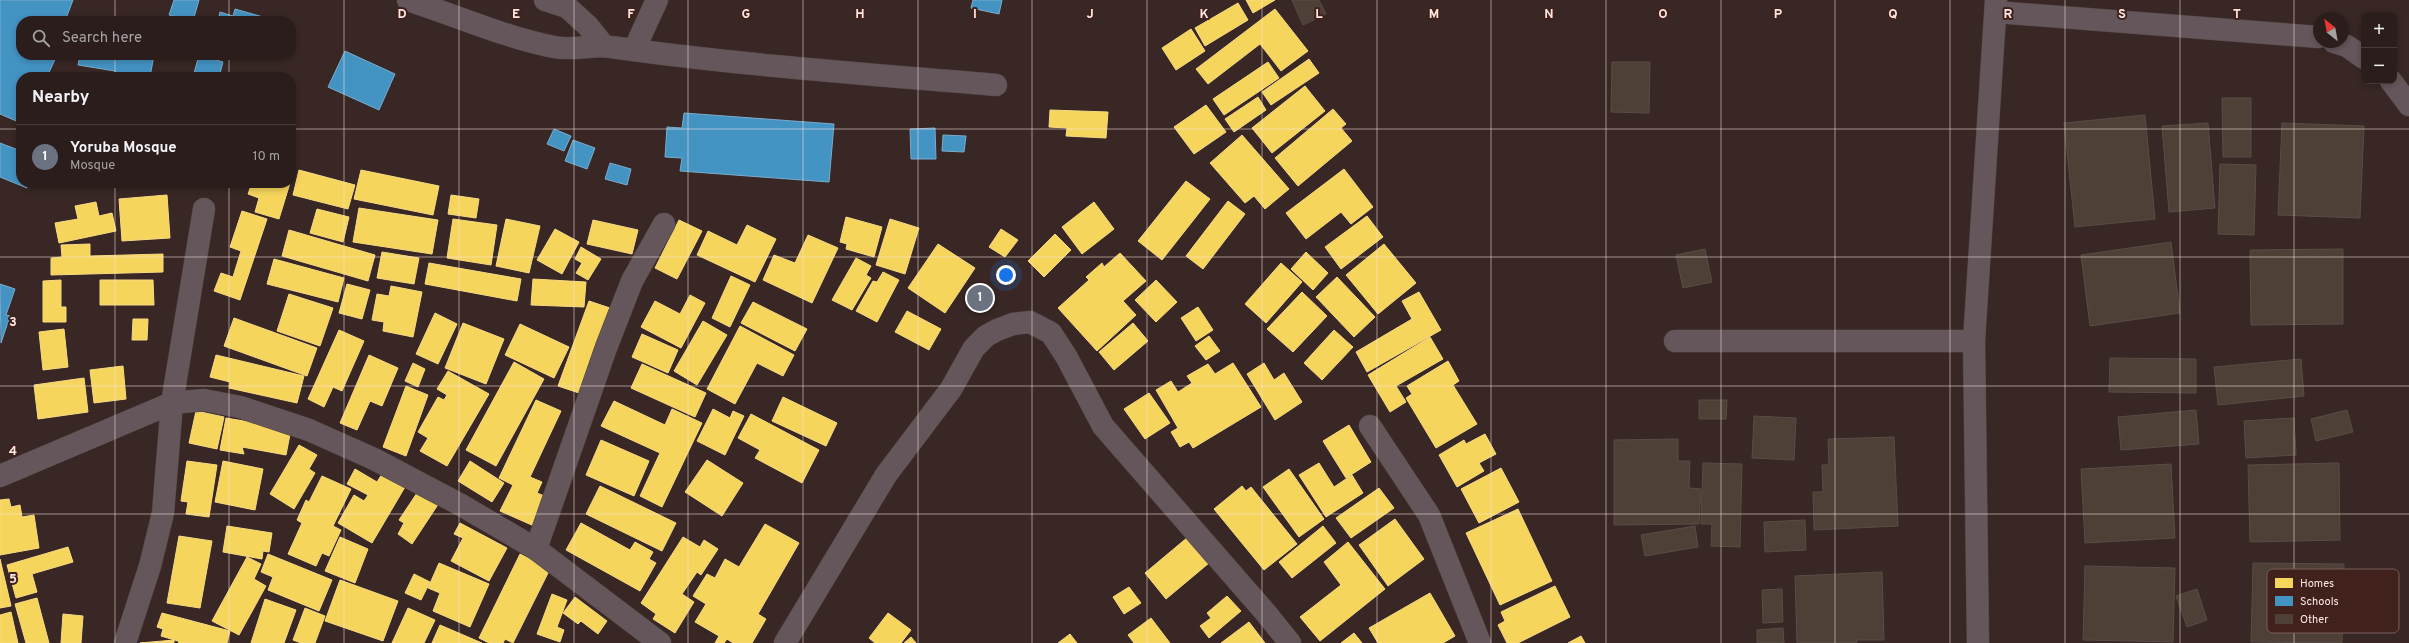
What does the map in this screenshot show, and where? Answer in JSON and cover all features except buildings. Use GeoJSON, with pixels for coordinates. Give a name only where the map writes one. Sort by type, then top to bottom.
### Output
{"type":"FeatureCollection","features":[{"type":"Feature","properties":{"kind":"street"},"geometry":{"type":"LineString","coordinates":[[408,0],[508,35],[556,48],[581,49],[604,46],[684,58],[996,85]]}},
{"type":"Feature","properties":{"kind":"street"},"geometry":{"type":"LineString","coordinates":[[545,0],[567,7],[588,26],[604,46]]}},
{"type":"Feature","properties":{"kind":"street"},"geometry":{"type":"LineString","coordinates":[[634,50],[657,0]]}},
{"type":"Feature","properties":{"kind":"street"},"geometry":{"type":"LineString","coordinates":[[1978,643],[1974,341],[1996,6],[2313,36]]}},
{"type":"Feature","properties":{"kind":"street"},"geometry":{"type":"LineString","coordinates":[[2349,47],[2361,56]]}},
{"type":"Feature","properties":{"kind":"street"},"geometry":{"type":"LineString","coordinates":[[2393,84],[2409,105]]}},
{"type":"Feature","properties":{"kind":"street"},"geometry":{"type":"LineString","coordinates":[[125,643],[150,566],[163,513],[172,403],[204,209]]}},
{"type":"Feature","properties":{"kind":"street"},"geometry":{"type":"LineString","coordinates":[[536,549],[606,348],[632,280],[664,224]]}},
{"type":"Feature","properties":{"kind":"street"},"geometry":{"type":"LineString","coordinates":[[784,643],[886,475],[951,389],[974,348],[986,336],[997,330],[1013,324],[1030,322],[1051,333],[1066,356],[1103,426],[1265,612],[1290,643]]}},
{"type":"Feature","properties":{"kind":"street"},"geometry":{"type":"LineString","coordinates":[[1675,341],[1974,341]]}},
{"type":"Feature","properties":{"kind":"street"},"geometry":{"type":"LineString","coordinates":[[0,476],[172,403],[204,400],[240,407],[310,430],[374,459],[536,549],[660,643]]}},
{"type":"Feature","properties":{"kind":"street"},"geometry":{"type":"LineString","coordinates":[[1370,426],[1429,516],[1480,643]]}},
{"type":"Feature","properties":{"kind":"place","name":"Yoruba Mosque"},"geometry":{"type":"Point","coordinates":[980,298]}}]}
